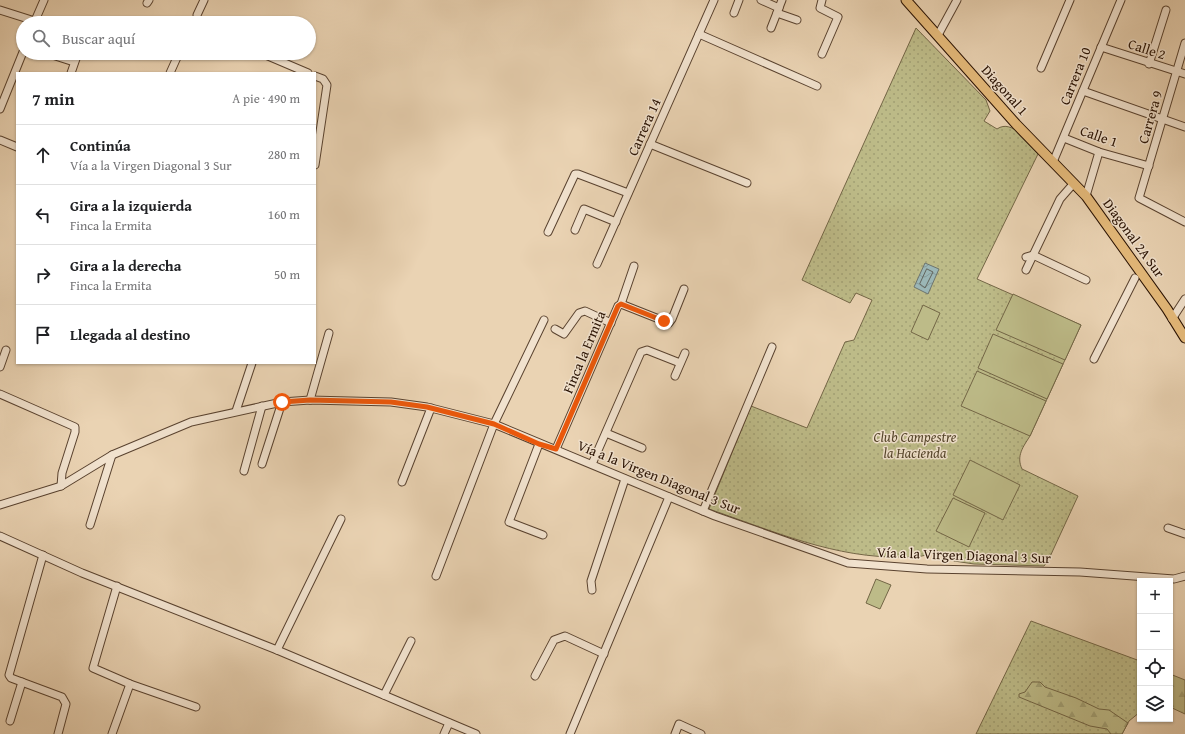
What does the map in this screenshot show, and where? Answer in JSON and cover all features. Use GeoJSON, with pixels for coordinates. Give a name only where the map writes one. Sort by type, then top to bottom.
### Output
{"type":"FeatureCollection","features":[{"type":"Feature","properties":{"kind":"main road","name":"Diagonal 1"},"geometry":{"type":"LineString","coordinates":[[907,0],[1016,124],[1086,196]]}},
{"type":"Feature","properties":{"kind":"main road","name":"Diagonal 2A Sur"},"geometry":{"type":"LineString","coordinates":[[1086,196],[1167,308],[1172,319],[1185,338]]}},
{"type":"Feature","properties":{"kind":"street"},"geometry":{"type":"LineString","coordinates":[[39,16],[44,0]]}},
{"type":"Feature","properties":{"kind":"street"},"geometry":{"type":"LineString","coordinates":[[199,16],[204,0]]}},
{"type":"Feature","properties":{"kind":"street","name":"Carrera 14"},"geometry":{"type":"LineString","coordinates":[[597,264],[714,0]]}},
{"type":"Feature","properties":{"kind":"street"},"geometry":{"type":"LineString","coordinates":[[734,13],[739,0]]}},
{"type":"Feature","properties":{"kind":"street"},"geometry":{"type":"LineString","coordinates":[[761,0],[778,11],[797,20]]}},
{"type":"Feature","properties":{"kind":"street"},"geometry":{"type":"LineString","coordinates":[[771,28],[782,0]]}},
{"type":"Feature","properties":{"kind":"street"},"geometry":{"type":"LineString","coordinates":[[822,0],[820,8],[838,17],[822,54]]}},
{"type":"Feature","properties":{"kind":"street"},"geometry":{"type":"LineString","coordinates":[[938,35],[957,0]]}},
{"type":"Feature","properties":{"kind":"street"},"geometry":{"type":"LineString","coordinates":[[1041,68],[1070,0]]}},
{"type":"Feature","properties":{"kind":"street","name":"Carrera 10"},"geometry":{"type":"LineString","coordinates":[[1053,162],[1121,0]]}},
{"type":"Feature","properties":{"kind":"street"},"geometry":{"type":"LineString","coordinates":[[0,10],[18,16]]}},
{"type":"Feature","properties":{"kind":"street"},"geometry":{"type":"LineString","coordinates":[[1150,64],[1166,10]]}},
{"type":"Feature","properties":{"kind":"street"},"geometry":{"type":"LineString","coordinates":[[699,34],[817,86]]}},
{"type":"Feature","properties":{"kind":"street","name":"Carrera 9"},"geometry":{"type":"LineString","coordinates":[[1185,43],[1139,198],[1185,222]]}},
{"type":"Feature","properties":{"kind":"street","name":"Calle 2"},"geometry":{"type":"LineString","coordinates":[[1101,47],[1185,74]]}},
{"type":"Feature","properties":{"kind":"street"},"geometry":{"type":"LineString","coordinates":[[0,109],[3,94],[19,60]]}},
{"type":"Feature","properties":{"kind":"street"},"geometry":{"type":"LineString","coordinates":[[68,60],[74,62],[70,72]]}},
{"type":"Feature","properties":{"kind":"street"},"geometry":{"type":"LineString","coordinates":[[170,72],[176,60]]}},
{"type":"Feature","properties":{"kind":"street"},"geometry":{"type":"LineString","coordinates":[[277,60],[306,72]]}},
{"type":"Feature","properties":{"kind":"street"},"geometry":{"type":"LineString","coordinates":[[316,76],[323,80],[327,85],[316,158]]}},
{"type":"Feature","properties":{"kind":"street"},"geometry":{"type":"LineString","coordinates":[[1083,91],[1185,127]]}},
{"type":"Feature","properties":{"kind":"street","name":"Calle 1"},"geometry":{"type":"LineString","coordinates":[[1064,138],[1100,152],[1149,166]]}},
{"type":"Feature","properties":{"kind":"street"},"geometry":{"type":"LineString","coordinates":[[0,140],[16,147]]}},
{"type":"Feature","properties":{"kind":"street"},"geometry":{"type":"LineString","coordinates":[[650,144],[747,183]]}},
{"type":"Feature","properties":{"kind":"street"},"geometry":{"type":"LineString","coordinates":[[1086,196],[1100,152]]}},
{"type":"Feature","properties":{"kind":"street"},"geometry":{"type":"LineString","coordinates":[[548,232],[575,174],[628,193]]}},
{"type":"Feature","properties":{"kind":"street"},"geometry":{"type":"LineString","coordinates":[[1026,270],[1060,199],[1074,183]]}},
{"type":"Feature","properties":{"kind":"street"},"geometry":{"type":"LineString","coordinates":[[575,230],[584,209],[616,222]]}},
{"type":"Feature","properties":{"kind":"street"},"geometry":{"type":"LineString","coordinates":[[1026,257],[1033,255],[1086,280]]}},
{"type":"Feature","properties":{"kind":"street"},"geometry":{"type":"LineString","coordinates":[[621,304],[634,266]]}},
{"type":"Feature","properties":{"kind":"street"},"geometry":{"type":"LineString","coordinates":[[1094,359],[1136,278]]}},
{"type":"Feature","properties":{"kind":"street","name":"Finca la Ermita"},"geometry":{"type":"LineString","coordinates":[[556,449],[618,306],[621,304],[669,322],[672,319],[684,290]]}},
{"type":"Feature","properties":{"kind":"street"},"geometry":{"type":"LineString","coordinates":[[1172,319],[1185,299]]}},
{"type":"Feature","properties":{"kind":"street"},"geometry":{"type":"LineString","coordinates":[[555,329],[564,334],[579,313],[585,311],[611,323]]}},
{"type":"Feature","properties":{"kind":"street"},"geometry":{"type":"LineString","coordinates":[[436,576],[494,424],[544,320]]}},
{"type":"Feature","properties":{"kind":"street"},"geometry":{"type":"LineString","coordinates":[[310,400],[329,333]]}},
{"type":"Feature","properties":{"kind":"street"},"geometry":{"type":"LineString","coordinates":[[703,511],[772,347]]}},
{"type":"Feature","properties":{"kind":"street"},"geometry":{"type":"LineString","coordinates":[[1,363],[6,350]]}},
{"type":"Feature","properties":{"kind":"street"},"geometry":{"type":"LineString","coordinates":[[592,464],[641,352],[647,350],[680,363]]}},
{"type":"Feature","properties":{"kind":"street"},"geometry":{"type":"LineString","coordinates":[[675,376],[685,353]]}},
{"type":"Feature","properties":{"kind":"street"},"geometry":{"type":"LineString","coordinates":[[236,411],[252,364]]}},
{"type":"Feature","properties":{"kind":"street"},"geometry":{"type":"LineString","coordinates":[[0,394],[75,427],[75,432],[62,474],[61,486]]}},
{"type":"Feature","properties":{"kind":"street","name":"Vía a la Virgen Diagonal 3 Sur"},"geometry":{"type":"LineString","coordinates":[[0,506],[61,486],[112,455],[191,422],[282,402],[310,400],[391,402],[431,408],[494,424],[703,511],[848,563],[927,569],[1080,572],[1174,580],[1185,576]]}},
{"type":"Feature","properties":{"kind":"street"},"geometry":{"type":"LineString","coordinates":[[262,464],[282,402]]}},
{"type":"Feature","properties":{"kind":"street"},"geometry":{"type":"LineString","coordinates":[[244,471],[262,406]]}},
{"type":"Feature","properties":{"kind":"street"},"geometry":{"type":"LineString","coordinates":[[402,482],[431,408]]}},
{"type":"Feature","properties":{"kind":"street"},"geometry":{"type":"LineString","coordinates":[[606,433],[642,448]]}},
{"type":"Feature","properties":{"kind":"street"},"geometry":{"type":"LineString","coordinates":[[539,444],[509,522],[543,535]]}},
{"type":"Feature","properties":{"kind":"street"},"geometry":{"type":"LineString","coordinates":[[90,525],[112,455]]}},
{"type":"Feature","properties":{"kind":"street"},"geometry":{"type":"LineString","coordinates":[[592,590],[591,581],[625,479]]}},
{"type":"Feature","properties":{"kind":"street"},"geometry":{"type":"LineString","coordinates":[[570,734],[669,497]]}},
{"type":"Feature","properties":{"kind":"street"},"geometry":{"type":"LineString","coordinates":[[277,650],[341,519]]}},
{"type":"Feature","properties":{"kind":"street"},"geometry":{"type":"LineString","coordinates":[[1168,528],[1185,534]]}},
{"type":"Feature","properties":{"kind":"street"},"geometry":{"type":"LineString","coordinates":[[0,536],[82,573],[277,650],[476,734]]}},
{"type":"Feature","properties":{"kind":"street"},"geometry":{"type":"LineString","coordinates":[[42,555],[9,675],[11,678],[62,697],[66,700],[58,734]]}},
{"type":"Feature","properties":{"kind":"street"},"geometry":{"type":"LineString","coordinates":[[117,586],[93,668],[130,684],[196,706]]}},
{"type":"Feature","properties":{"kind":"street"},"geometry":{"type":"LineString","coordinates":[[535,676],[554,640],[565,636],[604,654]]}},
{"type":"Feature","properties":{"kind":"street"},"geometry":{"type":"LineString","coordinates":[[384,695],[411,641]]}},
{"type":"Feature","properties":{"kind":"street"},"geometry":{"type":"LineString","coordinates":[[10,721],[22,682]]}},
{"type":"Feature","properties":{"kind":"street"},"geometry":{"type":"LineString","coordinates":[[112,734],[130,684]]}},
{"type":"Feature","properties":{"kind":"street"},"geometry":{"type":"LineString","coordinates":[[444,734],[449,723]]}},
{"type":"Feature","properties":{"kind":"street"},"geometry":{"type":"LineString","coordinates":[[675,734],[679,724],[701,734]]}},
{"type":"Feature","properties":{"kind":"green space","name":"Club Campestre la Hacienda"},"geometry":{"type":"Polygon","coordinates":[[[916,28],[986,100],[990,111],[984,121],[997,129],[1009,127],[1014,129],[1038,154],[977,279],[1081,325],[1020,456],[1020,464],[1022,469],[1078,496],[1048,561],[1044,566],[974,564],[954,561],[936,550],[925,555],[913,557],[879,556],[854,553],[805,542],[709,509],[751,406],[807,428],[845,342],[854,340],[872,300],[856,293],[850,303],[802,280],[916,28]]]}},
{"type":"Feature","properties":{"kind":"green space"},"geometry":{"type":"Polygon","coordinates":[[[1013,294],[1081,325],[1065,360],[996,330],[1013,294]]]}},
{"type":"Feature","properties":{"kind":"green space"},"geometry":{"type":"Polygon","coordinates":[[[923,305],[940,313],[928,340],[911,332],[923,305]]]}},
{"type":"Feature","properties":{"kind":"green space"},"geometry":{"type":"Polygon","coordinates":[[[993,334],[1063,364],[1047,399],[978,368],[993,334]]]}},
{"type":"Feature","properties":{"kind":"green space"},"geometry":{"type":"Polygon","coordinates":[[[977,371],[1046,401],[1030,436],[961,406],[977,371]]]}},
{"type":"Feature","properties":{"kind":"green space"},"geometry":{"type":"Polygon","coordinates":[[[970,460],[1020,485],[1003,520],[953,495],[970,460]]]}},
{"type":"Feature","properties":{"kind":"green space"},"geometry":{"type":"Polygon","coordinates":[[[953,498],[985,513],[969,547],[936,531],[953,498]]]}},
{"type":"Feature","properties":{"kind":"green space"},"geometry":{"type":"Polygon","coordinates":[[[876,579],[891,585],[880,609],[866,603],[876,579]]]}},
{"type":"Feature","properties":{"kind":"green space"},"geometry":{"type":"Polygon","coordinates":[[[1031,621],[1137,660],[1137,714],[1129,721],[1122,734],[976,734],[1031,621]]]}},
{"type":"Feature","properties":{"kind":"green space"},"geometry":{"type":"Polygon","coordinates":[[[1173,675],[1185,680],[1185,714],[1173,708],[1173,675]]]}},
{"type":"Feature","properties":{"kind":"green space"},"geometry":{"type":"Polygon","coordinates":[[[1032,682],[1040,682],[1045,687],[1076,698],[1099,709],[1109,710],[1128,723],[1122,734],[1111,734],[1107,729],[1090,726],[1019,697],[1019,694],[1025,692],[1032,682]]]}},
{"type":"Feature","properties":{"kind":"water"},"geometry":{"type":"Polygon","coordinates":[[[925,263],[939,269],[928,294],[914,287],[925,263]]]}},
{"type":"Feature","properties":{"kind":"route"},"geometry":{"type":"LineString","coordinates":[[282,402],[310,400],[391,402],[427,407],[494,424],[539,444],[556,449],[618,306],[621,304],[629,306],[664,321]]}}]}
